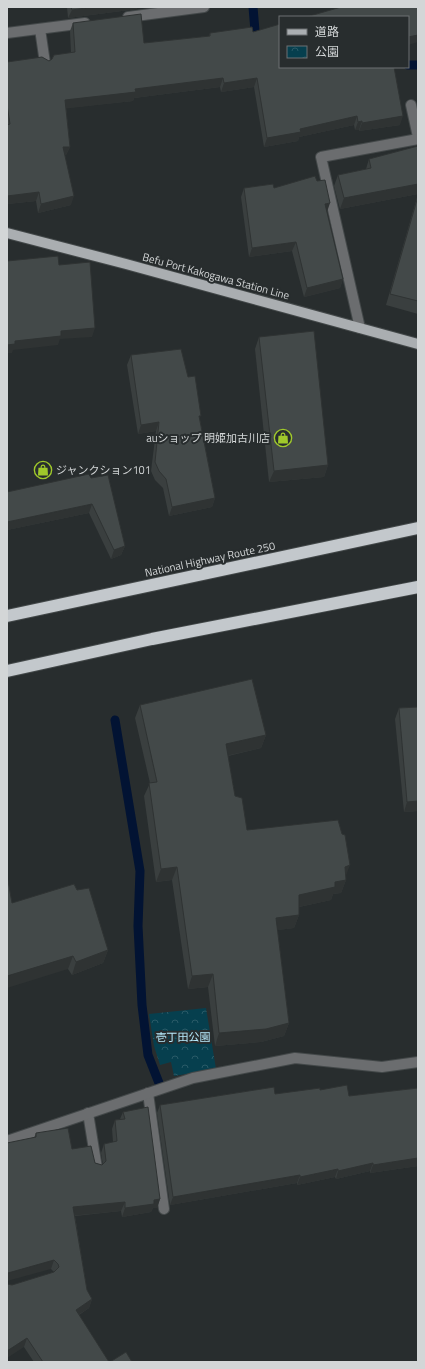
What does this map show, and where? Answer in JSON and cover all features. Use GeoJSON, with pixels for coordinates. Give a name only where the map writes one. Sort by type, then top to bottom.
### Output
{"type":"FeatureCollection","features":[{"type":"Feature","properties":{"kind":"highway","name":"National Highway Route 250"},"geometry":{"type":"LineString","coordinates":[[7,616],[418,528]]}},
{"type":"Feature","properties":{"kind":"highway"},"geometry":{"type":"LineString","coordinates":[[7,671],[160,637],[418,588]]}},
{"type":"Feature","properties":{"kind":"main road","name":"Befu Port Kakogawa Station Line"},"geometry":{"type":"LineString","coordinates":[[7,233],[418,344]]}},
{"type":"Feature","properties":{"kind":"street"},"geometry":{"type":"LineString","coordinates":[[118,19],[204,7]]}},
{"type":"Feature","properties":{"kind":"street"},"geometry":{"type":"LineString","coordinates":[[7,33],[94,22]]}},
{"type":"Feature","properties":{"kind":"street"},"geometry":{"type":"LineString","coordinates":[[40,29],[45,63]]}},
{"type":"Feature","properties":{"kind":"street"},"geometry":{"type":"LineString","coordinates":[[360,328],[321,157],[418,138],[411,105]]}},
{"type":"Feature","properties":{"kind":"street"},"geometry":{"type":"LineString","coordinates":[[7,1141],[193,1078],[295,1058],[382,1067],[418,1062]]}},
{"type":"Feature","properties":{"kind":"street"},"geometry":{"type":"LineString","coordinates":[[148,1093],[164,1209]]}},
{"type":"Feature","properties":{"kind":"street"},"geometry":{"type":"LineString","coordinates":[[88,1113],[97,1168]]}},
{"type":"Feature","properties":{"kind":"green space","name":"壱丁田公園"},"geometry":{"type":"Polygon","coordinates":[[[206,1008],[216,1069],[174,1076],[171,1062],[160,1065],[154,1046],[149,1014],[206,1008]]]}},
{"type":"Feature","properties":{"kind":"building"},"geometry":{"type":"Polygon","coordinates":[[[71,7],[92,7],[72,10],[71,7]]]}},
{"type":"Feature","properties":{"kind":"building"},"geometry":{"type":"Polygon","coordinates":[[[341,7],[418,7],[418,35],[409,37],[409,16],[310,16],[341,7]]]}},
{"type":"Feature","properties":{"kind":"building"},"geometry":{"type":"Polygon","coordinates":[[[141,14],[144,43],[210,36],[210,33],[252,27],[253,32],[279,24],[279,68],[394,68],[403,116],[362,123],[362,121],[358,122],[357,116],[300,129],[301,132],[267,138],[257,78],[224,83],[223,78],[135,89],[136,92],[65,100],[70,147],[63,147],[74,196],[41,204],[39,192],[7,196],[7,125],[10,124],[7,105],[7,62],[42,57],[49,61],[54,55],[75,52],[73,23],[141,14]]]}},
{"type":"Feature","properties":{"kind":"building"},"geometry":{"type":"Polygon","coordinates":[[[418,146],[418,184],[344,198],[338,175],[371,168],[369,159],[418,146]]]}},
{"type":"Feature","properties":{"kind":"building"},"geometry":{"type":"Polygon","coordinates":[[[315,176],[317,181],[325,180],[330,203],[325,204],[343,279],[307,288],[296,242],[252,248],[244,188],[273,184],[274,188],[315,176]]]}},
{"type":"Feature","properties":{"kind":"building"},"geometry":{"type":"Polygon","coordinates":[[[418,196],[418,301],[390,294],[418,196]]]}},
{"type":"Feature","properties":{"kind":"building"},"geometry":{"type":"Polygon","coordinates":[[[58,256],[59,265],[90,262],[95,328],[61,331],[61,336],[15,341],[15,344],[7,345],[7,261],[58,256]]]}},
{"type":"Feature","properties":{"kind":"building"},"geometry":{"type":"Polygon","coordinates":[[[314,331],[328,465],[274,471],[259,337],[314,331]]]}},
{"type":"Feature","properties":{"kind":"building"},"geometry":{"type":"Polygon","coordinates":[[[181,349],[188,377],[195,376],[201,416],[199,416],[215,498],[172,507],[166,479],[159,471],[155,462],[159,422],[141,425],[131,355],[181,349]]]}},
{"type":"Feature","properties":{"kind":"building"},"geometry":{"type":"Polygon","coordinates":[[[89,474],[91,478],[108,475],[125,546],[114,550],[92,504],[7,522],[7,492],[89,474]]]}},
{"type":"Feature","properties":{"kind":"building"},"geometry":{"type":"Polygon","coordinates":[[[252,679],[266,735],[226,744],[235,796],[242,798],[247,830],[338,820],[342,834],[345,835],[350,865],[345,867],[346,880],[335,882],[335,887],[299,895],[299,915],[276,918],[289,1023],[266,1029],[219,1033],[213,974],[192,976],[177,867],[161,869],[149,783],[157,782],[140,705],[252,679]]]}},
{"type":"Feature","properties":{"kind":"building"},"geometry":{"type":"Polygon","coordinates":[[[418,707],[418,801],[407,802],[399,708],[418,707]]]}},
{"type":"Feature","properties":{"kind":"building"},"geometry":{"type":"Polygon","coordinates":[[[7,875],[12,903],[74,884],[77,890],[89,888],[108,950],[76,962],[73,956],[7,976],[7,875]]]}},
{"type":"Feature","properties":{"kind":"building"},"geometry":{"type":"Polygon","coordinates":[[[347,1085],[349,1096],[418,1088],[418,1158],[373,1165],[373,1163],[338,1171],[338,1169],[300,1177],[300,1175],[173,1197],[160,1105],[274,1087],[275,1094],[320,1088],[320,1090],[347,1085]]]}},
{"type":"Feature","properties":{"kind":"building"},"geometry":{"type":"Polygon","coordinates":[[[148,1107],[160,1199],[154,1200],[154,1204],[125,1208],[125,1202],[73,1207],[87,1290],[92,1299],[76,1310],[109,1362],[43,1362],[27,1338],[7,1351],[7,1284],[12,1285],[54,1272],[59,1267],[54,1260],[7,1274],[7,1143],[36,1137],[36,1133],[68,1128],[72,1149],[91,1146],[95,1163],[102,1165],[106,1161],[104,1144],[117,1141],[115,1120],[125,1119],[123,1112],[148,1107]]]}},
{"type":"Feature","properties":{"kind":"building"},"geometry":{"type":"Polygon","coordinates":[[[126,1352],[132,1362],[110,1362],[126,1352]]]}},
{"type":"Feature","properties":{"kind":"waterway"},"geometry":{"type":"LineString","coordinates":[[253,7],[256,43]]}},
{"type":"Feature","properties":{"kind":"waterway"},"geometry":{"type":"LineString","coordinates":[[409,65],[418,65]]}},
{"type":"Feature","properties":{"kind":"waterway"},"geometry":{"type":"LineString","coordinates":[[115,720],[140,871],[138,926],[142,1005],[148,1055],[159,1083]]}},
{"type":"Feature","properties":{"kind":"place","name":"auショップ 明姫加古川店"},"geometry":{"type":"Point","coordinates":[283,438]}},
{"type":"Feature","properties":{"kind":"place","name":"ジャンクション101"},"geometry":{"type":"Point","coordinates":[43,470]}}]}
